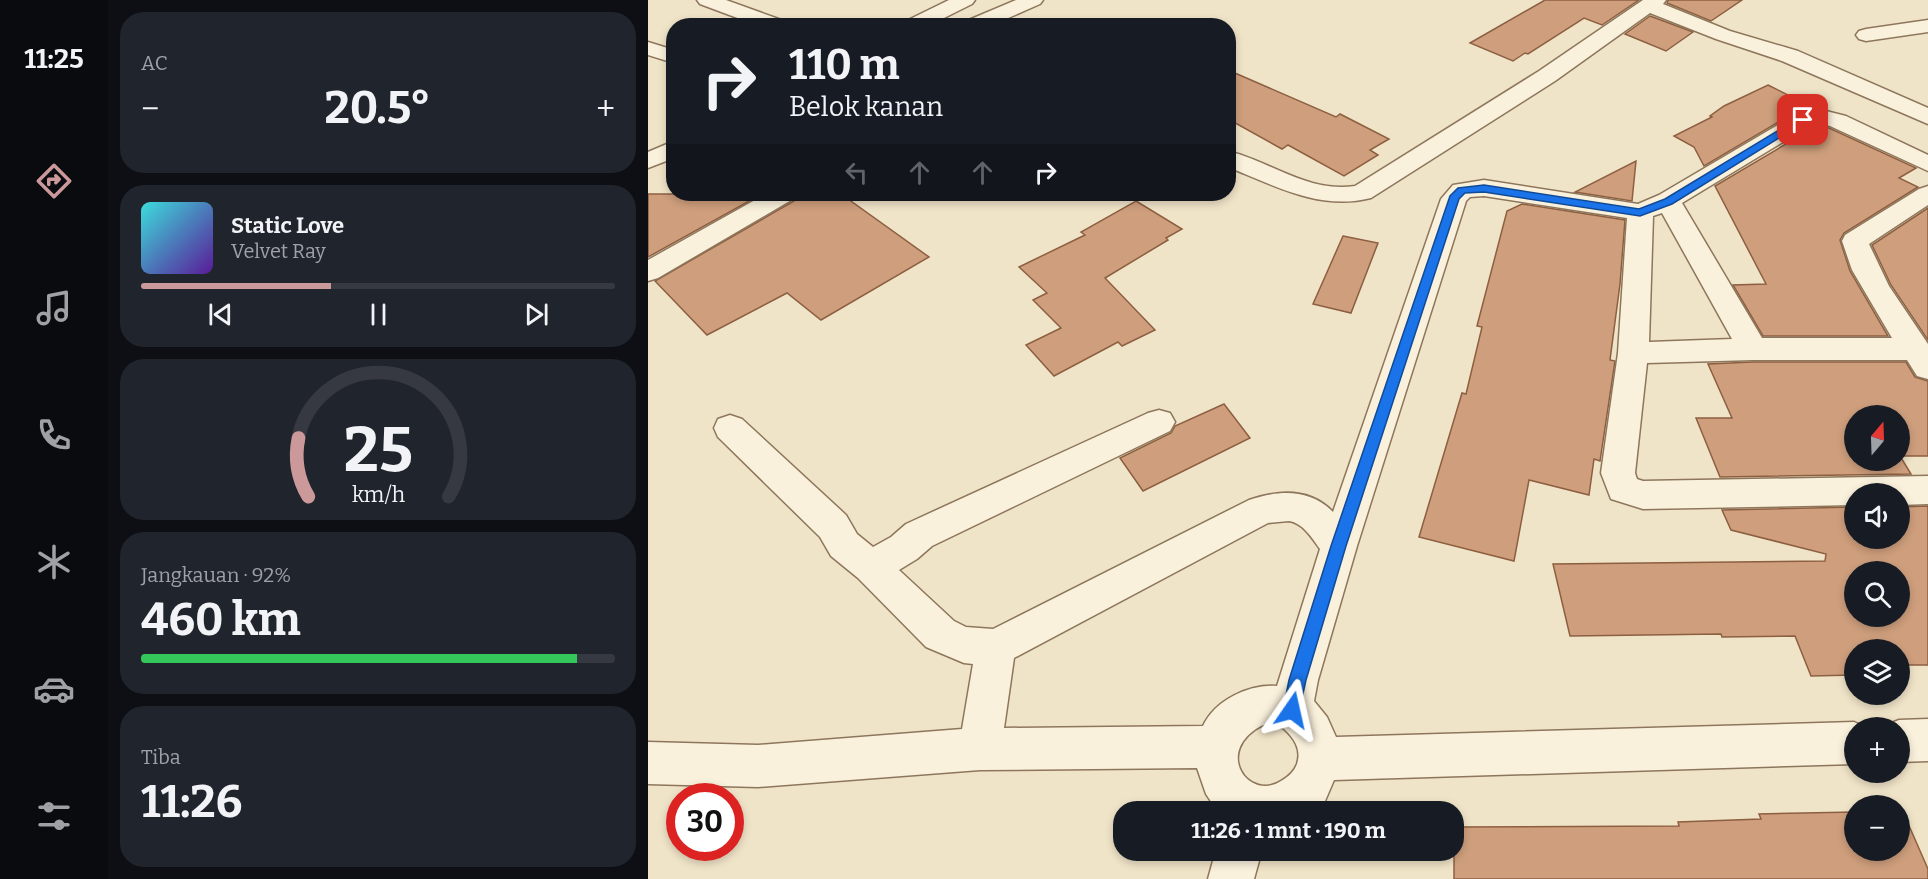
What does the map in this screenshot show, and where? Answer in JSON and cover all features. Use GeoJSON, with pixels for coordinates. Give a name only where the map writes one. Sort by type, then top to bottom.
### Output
{"type":"FeatureCollection","features":[{"type":"Feature","properties":{"kind":"street"},"geometry":{"type":"LineString","coordinates":[[707,0],[758,18]]}},
{"type":"Feature","properties":{"kind":"street"},"geometry":{"type":"LineString","coordinates":[[927,18],[965,0]]}},
{"type":"Feature","properties":{"kind":"street"},"geometry":{"type":"LineString","coordinates":[[990,18],[1034,0]]}},
{"type":"Feature","properties":{"kind":"street"},"geometry":{"type":"LineString","coordinates":[[1236,161],[1308,190],[1346,197],[1362,194],[1547,76],[1652,3],[1723,34],[1790,56],[1928,117]]}},
{"type":"Feature","properties":{"kind":"street"},"geometry":{"type":"LineString","coordinates":[[1866,35],[1928,26]]}},
{"type":"Feature","properties":{"kind":"street"},"geometry":{"type":"LineString","coordinates":[[648,48],[666,54]]}},
{"type":"Feature","properties":{"kind":"street"},"geometry":{"type":"LineString","coordinates":[[1292,710],[1298,680],[1339,546],[1454,199],[1462,190],[1484,188],[1654,207],[1803,120],[1818,116],[1838,121],[1928,164]]}},
{"type":"Feature","properties":{"kind":"street"},"geometry":{"type":"LineString","coordinates":[[648,161],[666,152]]}},
{"type":"Feature","properties":{"kind":"street"},"geometry":{"type":"LineString","coordinates":[[1922,358],[1857,255],[1855,241],[1928,194]]}},
{"type":"Feature","properties":{"kind":"street"},"geometry":{"type":"LineString","coordinates":[[648,272],[772,201]]}},
{"type":"Feature","properties":{"kind":"street"},"geometry":{"type":"LineString","coordinates":[[1654,207],[1753,349]]}},
{"type":"Feature","properties":{"kind":"street"},"geometry":{"type":"LineString","coordinates":[[1654,207],[1618,473],[1623,489],[1643,495],[1928,490]]}},
{"type":"Feature","properties":{"kind":"street"},"geometry":{"type":"LineString","coordinates":[[1633,353],[1753,349],[1922,358]]}},
{"type":"Feature","properties":{"kind":"street"},"geometry":{"type":"LineString","coordinates":[[871,567],[904,548],[919,535],[1159,422]]}},
{"type":"Feature","properties":{"kind":"street"},"geometry":{"type":"LineString","coordinates":[[730,428],[833,526],[844,545],[871,567],[939,634],[964,645],[996,647],[1261,510],[1287,505],[1314,513],[1339,546]]}},
{"type":"Feature","properties":{"kind":"street"},"geometry":{"type":"LineString","coordinates":[[980,749],[996,647]]}},
{"type":"Feature","properties":{"kind":"street"},"geometry":{"type":"LineString","coordinates":[[1239,801],[1222,783],[1216,765],[1217,747],[1230,720],[1245,710],[1260,705],[1292,710],[1304,720],[1316,738],[1319,759],[1309,788],[1292,801]]}},
{"type":"Feature","properties":{"kind":"street"},"geometry":{"type":"LineString","coordinates":[[1910,741],[1928,741]]}},
{"type":"Feature","properties":{"kind":"street"},"geometry":{"type":"LineString","coordinates":[[1319,759],[1844,743]]}},
{"type":"Feature","properties":{"kind":"street"},"geometry":{"type":"LineString","coordinates":[[648,763],[758,766],[980,749],[1217,747]]}},
{"type":"Feature","properties":{"kind":"street"},"geometry":{"type":"LineString","coordinates":[[1231,879],[1236,861]]}},
{"type":"Feature","properties":{"kind":"building"},"geometry":{"type":"Polygon","coordinates":[[[1545,0],[1639,0],[1602,25],[1584,18],[1513,61],[1470,43],[1545,0]]]}},
{"type":"Feature","properties":{"kind":"building"},"geometry":{"type":"Polygon","coordinates":[[[1668,0],[1742,0],[1711,21],[1667,3],[1668,0]]]}},
{"type":"Feature","properties":{"kind":"building"},"geometry":{"type":"Polygon","coordinates":[[[1650,16],[1693,32],[1666,51],[1625,34],[1650,16]]]}},
{"type":"Feature","properties":{"kind":"building"},"geometry":{"type":"Polygon","coordinates":[[[1236,73],[1336,117],[1340,114],[1389,139],[1370,150],[1378,155],[1344,176],[1288,145],[1282,149],[1236,123],[1236,73]]]}},
{"type":"Feature","properties":{"kind":"building"},"geometry":{"type":"Polygon","coordinates":[[[1768,85],[1806,104],[1800,107],[1805,110],[1794,113],[1704,166],[1694,147],[1674,136],[1712,117],[1710,116],[1724,106],[1768,85]]]}},
{"type":"Feature","properties":{"kind":"building"},"geometry":{"type":"Polygon","coordinates":[[[1818,125],[1916,168],[1899,178],[1918,187],[1844,233],[1840,240],[1850,271],[1888,336],[1763,336],[1733,285],[1766,284],[1715,186],[1818,125]]]}},
{"type":"Feature","properties":{"kind":"building"},"geometry":{"type":"Polygon","coordinates":[[[1636,161],[1632,201],[1575,192],[1636,161]]]}},
{"type":"Feature","properties":{"kind":"building"},"geometry":{"type":"Polygon","coordinates":[[[648,194],[666,194],[666,201],[749,201],[648,257],[648,194]]]}},
{"type":"Feature","properties":{"kind":"building"},"geometry":{"type":"Polygon","coordinates":[[[794,201],[851,201],[929,257],[821,320],[787,293],[707,335],[655,281],[794,201]]]}},
{"type":"Feature","properties":{"kind":"building"},"geometry":{"type":"Polygon","coordinates":[[[1136,201],[1182,229],[1105,278],[1155,330],[1122,346],[1118,342],[1054,376],[1026,345],[1061,328],[1033,300],[1047,293],[1019,267],[1085,235],[1081,232],[1136,201]]]}},
{"type":"Feature","properties":{"kind":"building"},"geometry":{"type":"Polygon","coordinates":[[[1522,204],[1625,220],[1620,284],[1610,360],[1615,361],[1600,461],[1594,459],[1589,495],[1529,480],[1514,561],[1419,537],[1462,393],[1466,394],[1482,327],[1477,326],[1507,211],[1522,204]]]}},
{"type":"Feature","properties":{"kind":"building"},"geometry":{"type":"Polygon","coordinates":[[[1928,208],[1928,340],[1891,285],[1872,245],[1928,208]]]}},
{"type":"Feature","properties":{"kind":"building"},"geometry":{"type":"Polygon","coordinates":[[[1343,236],[1378,243],[1351,313],[1313,304],[1343,236]]]}},
{"type":"Feature","properties":{"kind":"building"},"geometry":{"type":"Polygon","coordinates":[[[1906,362],[1915,377],[1928,381],[1928,456],[1910,456],[1910,405],[1844,405],[1844,471],[1909,471],[1911,474],[1720,477],[1696,418],[1732,418],[1708,364],[1906,362]]]}},
{"type":"Feature","properties":{"kind":"building"},"geometry":{"type":"Polygon","coordinates":[[[1224,404],[1250,438],[1143,491],[1120,458],[1171,433],[1175,426],[1224,404]]]}},
{"type":"Feature","properties":{"kind":"building"},"geometry":{"type":"Polygon","coordinates":[[[1928,506],[1928,665],[1910,665],[1910,639],[1844,639],[1844,675],[1811,676],[1795,636],[1722,637],[1721,634],[1570,636],[1553,564],[1825,561],[1826,554],[1731,530],[1722,510],[1844,507],[1844,549],[1910,549],[1910,507],[1928,506]]]}},
{"type":"Feature","properties":{"kind":"building"},"geometry":{"type":"Polygon","coordinates":[[[1844,812],[1844,861],[1910,861],[1910,828],[1928,869],[1928,879],[1454,879],[1454,861],[1464,861],[1464,827],[1679,826],[1678,822],[1761,819],[1759,814],[1844,812]]]}},
{"type":"Feature","properties":{"kind":"route"},"geometry":{"type":"LineString","coordinates":[[1292,710],[1298,680],[1339,546],[1454,199],[1462,190],[1484,188],[1640,212],[1668,201],[1803,120]]}}]}
